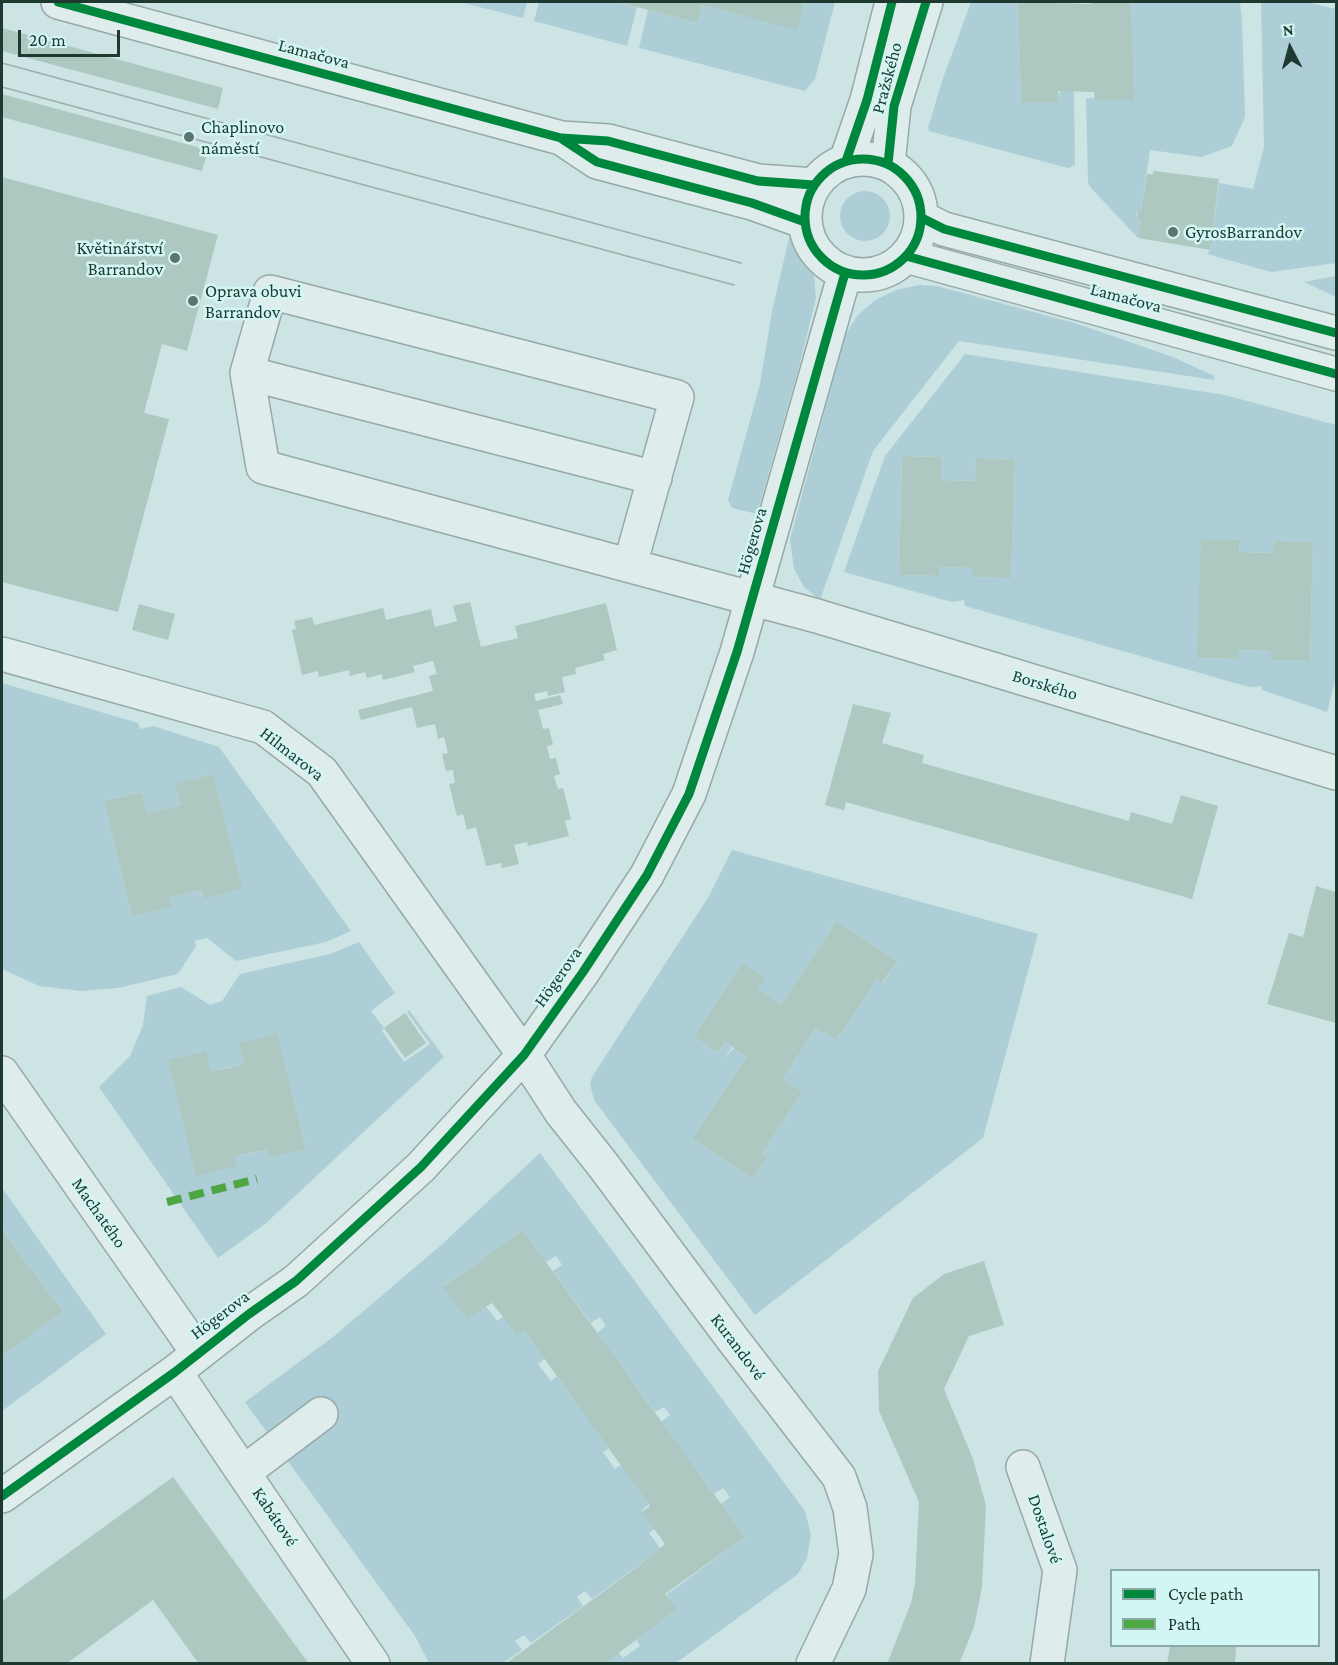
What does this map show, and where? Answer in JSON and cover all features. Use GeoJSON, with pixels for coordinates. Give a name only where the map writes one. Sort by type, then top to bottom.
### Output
{"type":"FeatureCollection","features":[{"type":"Feature","properties":{"kind":"street","name":"Lamačova"},"geometry":{"type":"LineString","coordinates":[[58,2],[561,138],[608,141],[758,181],[814,185]]}},
{"type":"Feature","properties":{"kind":"street","name":"Pražského"},"geometry":{"type":"LineString","coordinates":[[846,161],[867,99],[892,2]]}},
{"type":"Feature","properties":{"kind":"street","name":"Pražského"},"geometry":{"type":"LineString","coordinates":[[888,164],[894,106],[926,2]]}},
{"type":"Feature","properties":{"kind":"street","name":"Lamačova"},"geometry":{"type":"LineString","coordinates":[[561,138],[597,162],[753,203],[805,222]]}},
{"type":"Feature","properties":{"kind":"street"},"geometry":{"type":"LineString","coordinates":[[875,160],[888,164],[910,182],[919,199],[922,218],[919,237],[900,263],[873,275],[845,273],[828,265],[815,250],[808,237],[805,222],[805,207],[814,185],[833,167],[846,161],[875,160]]}},
{"type":"Feature","properties":{"kind":"street","name":"Lamačova"},"geometry":{"type":"LineString","coordinates":[[922,218],[944,229],[1336,333]]}},
{"type":"Feature","properties":{"kind":"street","name":"Lamačova"},"geometry":{"type":"LineString","coordinates":[[906,256],[1336,374]]}},
{"type":"Feature","properties":{"kind":"street","name":"Högerova"},"geometry":{"type":"LineString","coordinates":[[2,1496],[296,1281],[421,1167],[524,1055],[583,972],[647,875],[689,794],[737,652],[845,273]]}},
{"type":"Feature","properties":{"kind":"street"},"geometry":{"type":"LineString","coordinates":[[630,566],[655,478],[677,397],[270,292],[247,373],[655,478]]}},
{"type":"Feature","properties":{"kind":"street","name":"Borského"},"geometry":{"type":"LineString","coordinates":[[247,373],[262,467],[817,616],[1336,773]]}},
{"type":"Feature","properties":{"kind":"street","name":"Hilmarova"},"geometry":{"type":"LineString","coordinates":[[2,654],[263,727],[322,772],[524,1055]]}},
{"type":"Feature","properties":{"kind":"street","name":"Kurandové"},"geometry":{"type":"LineString","coordinates":[[524,1055],[561,1112],[839,1477],[850,1508],[856,1554],[849,1589],[813,1664]]}},
{"type":"Feature","properties":{"kind":"street","name":"Machatého"},"geometry":{"type":"LineString","coordinates":[[2,1073],[187,1362]]}},
{"type":"Feature","properties":{"kind":"street","name":"Kabátové"},"geometry":{"type":"LineString","coordinates":[[187,1362],[209,1425],[244,1472],[373,1664]]}},
{"type":"Feature","properties":{"kind":"street"},"geometry":{"type":"LineString","coordinates":[[244,1472],[321,1414]]}},
{"type":"Feature","properties":{"kind":"street","name":"Dostalové"},"geometry":{"type":"LineString","coordinates":[[1023,1467],[1060,1570],[1047,1664]]}},
{"type":"Feature","properties":{"kind":"shaded area"},"geometry":{"type":"Polygon","coordinates":[[[459,2],[527,2],[523,18],[459,2]]]}},
{"type":"Feature","properties":{"kind":"shaded area"},"geometry":{"type":"Polygon","coordinates":[[[539,2],[615,2],[637,7],[627,46],[534,21],[539,2]]]}},
{"type":"Feature","properties":{"kind":"shaded area"},"geometry":{"type":"Polygon","coordinates":[[[804,2],[835,2],[815,79],[805,91],[639,48],[648,10],[697,23],[702,5],[796,29],[804,2]]]}},
{"type":"Feature","properties":{"kind":"shaded area"},"geometry":{"type":"Polygon","coordinates":[[[971,2],[1018,2],[1021,101],[1059,100],[1060,91],[1074,91],[1075,165],[1068,168],[929,131],[942,81],[971,2]]]}},
{"type":"Feature","properties":{"kind":"shaded area"},"geometry":{"type":"Polygon","coordinates":[[[1131,2],[1240,2],[1245,117],[1232,146],[1201,157],[1150,150],[1141,211],[1137,211],[1136,219],[1141,221],[1138,238],[1088,183],[1086,98],[1133,98],[1131,2]]]}},
{"type":"Feature","properties":{"kind":"shaded area"},"geometry":{"type":"Polygon","coordinates":[[[1261,2],[1306,2],[1336,9],[1336,263],[1271,272],[1207,254],[1210,250],[1219,183],[1253,189],[1264,147],[1261,2]]]}},
{"type":"Feature","properties":{"kind":"shaded area"},"geometry":{"type":"Polygon","coordinates":[[[865,191],[883,198],[890,216],[883,234],[865,241],[847,234],[840,216],[847,198],[865,191]]]}},
{"type":"Feature","properties":{"kind":"shaded area"},"geometry":{"type":"Polygon","coordinates":[[[790,234],[805,256],[814,276],[816,298],[798,371],[757,514],[732,508],[728,500],[760,384],[772,311],[790,234]]]}},
{"type":"Feature","properties":{"kind":"shaded area"},"geometry":{"type":"Polygon","coordinates":[[[1336,276],[1336,297],[1304,282],[1336,276]]]}},
{"type":"Feature","properties":{"kind":"shaded area"},"geometry":{"type":"Polygon","coordinates":[[[919,285],[937,286],[1078,324],[1173,357],[1214,376],[1214,380],[959,341],[873,451],[820,600],[804,587],[794,569],[790,539],[845,336],[857,316],[875,300],[896,290],[919,285]]]}},
{"type":"Feature","properties":{"kind":"shaded area"},"geometry":{"type":"Polygon","coordinates":[[[965,354],[1225,395],[1336,425],[1336,678],[1327,712],[1262,690],[1262,686],[1249,687],[965,606],[964,600],[952,602],[844,572],[885,456],[965,354]],[[902,456],[899,575],[939,576],[939,567],[973,568],[973,577],[1011,578],[1015,459],[976,458],[975,481],[941,480],[941,457],[902,456]],[[1240,541],[1197,658],[1238,659],[1238,650],[1271,651],[1271,660],[1310,661],[1313,542],[1274,553],[1239,552],[1240,541]]]}},
{"type":"Feature","properties":{"kind":"shaded area"},"geometry":{"type":"Polygon","coordinates":[[[2,683],[138,723],[140,729],[153,726],[219,747],[351,931],[326,942],[236,961],[207,938],[195,941],[196,946],[178,974],[118,988],[81,991],[39,986],[2,969],[2,683]],[[213,774],[176,784],[181,805],[147,813],[142,792],[104,801],[132,917],[171,907],[169,898],[202,890],[204,899],[241,889],[213,774]]]}},
{"type":"Feature","properties":{"kind":"shaded area"},"geometry":{"type":"Polygon","coordinates":[[[732,850],[1038,934],[983,1138],[755,1315],[594,1100],[590,1084],[592,1077],[709,896],[732,850]],[[836,921],[781,1004],[757,989],[742,964],[694,1037],[718,1053],[725,1042],[732,1047],[725,1058],[734,1048],[747,1057],[692,1139],[753,1179],[768,1157],[762,1154],[803,1092],[783,1079],[816,1028],[836,1040],[877,979],[883,983],[897,961],[836,921]]]}},
{"type":"Feature","properties":{"kind":"shaded area"},"geometry":{"type":"Polygon","coordinates":[[[359,942],[395,993],[371,1011],[404,1062],[430,1044],[407,1012],[409,1010],[444,1057],[265,1224],[218,1258],[99,1087],[130,1056],[143,1025],[147,996],[181,987],[210,1005],[222,1001],[240,974],[330,954],[359,942]],[[277,1034],[240,1043],[244,1064],[211,1071],[234,1157],[266,1150],[268,1158],[306,1149],[277,1034]]]}},
{"type":"Feature","properties":{"kind":"shaded area"},"geometry":{"type":"Polygon","coordinates":[[[540,1153],[805,1511],[811,1535],[807,1558],[798,1574],[676,1663],[602,1663],[618,1652],[623,1658],[640,1646],[636,1639],[676,1610],[666,1595],[745,1537],[721,1504],[730,1497],[723,1488],[714,1494],[661,1422],[670,1415],[664,1407],[655,1412],[597,1333],[606,1326],[600,1317],[591,1323],[553,1271],[562,1265],[556,1256],[546,1262],[523,1230],[444,1286],[485,1305],[497,1321],[503,1317],[524,1330],[545,1359],[538,1364],[551,1381],[557,1376],[609,1448],[603,1452],[615,1469],[621,1465],[649,1504],[642,1510],[656,1528],[649,1533],[661,1549],[592,1599],[585,1591],[577,1597],[583,1606],[531,1643],[524,1635],[515,1641],[522,1650],[503,1663],[429,1663],[415,1636],[245,1402],[333,1337],[439,1247],[540,1153]]]}},
{"type":"Feature","properties":{"kind":"shaded area"},"geometry":{"type":"Polygon","coordinates":[[[2,1188],[106,1334],[2,1411],[2,1356],[63,1312],[2,1230],[2,1188]]]}},
{"type":"Feature","properties":{"kind":"building"},"geometry":{"type":"Polygon","coordinates":[[[618,2],[804,2],[797,30],[702,5],[697,23],[618,2]]]}},
{"type":"Feature","properties":{"kind":"building"},"geometry":{"type":"Polygon","coordinates":[[[1018,2],[1091,4],[1091,2],[1131,2],[1134,100],[1095,101],[1094,92],[1058,91],[1060,102],[1021,103],[1018,2]]]}},
{"type":"Feature","properties":{"kind":"building"},"geometry":{"type":"Polygon","coordinates":[[[2,28],[223,88],[218,109],[2,51],[2,28]]]}},
{"type":"Feature","properties":{"kind":"building"},"geometry":{"type":"Polygon","coordinates":[[[2,94],[208,150],[202,171],[2,117],[2,94]]]}},
{"type":"Feature","properties":{"kind":"building"},"geometry":{"type":"Polygon","coordinates":[[[1154,171],[1219,179],[1210,250],[1138,238],[1141,221],[1136,220],[1138,211],[1141,211],[1147,174],[1153,174],[1154,171]]]}},
{"type":"Feature","properties":{"kind":"building"},"geometry":{"type":"Polygon","coordinates":[[[2,177],[218,235],[187,351],[162,344],[144,413],[169,419],[118,612],[2,582],[2,177]]]}},
{"type":"Feature","properties":{"kind":"building"},"geometry":{"type":"Polygon","coordinates":[[[902,456],[941,457],[941,480],[975,481],[976,458],[1015,459],[1011,578],[972,577],[973,568],[939,567],[939,576],[899,575],[902,456]]]}},
{"type":"Feature","properties":{"kind":"building"},"geometry":{"type":"Polygon","coordinates":[[[1201,539],[1240,540],[1239,552],[1274,553],[1274,541],[1313,542],[1310,661],[1271,660],[1271,651],[1238,650],[1238,659],[1197,658],[1201,539]]]}},
{"type":"Feature","properties":{"kind":"building"},"geometry":{"type":"Polygon","coordinates":[[[470,602],[481,647],[518,638],[515,626],[606,603],[617,650],[603,654],[605,660],[575,668],[576,674],[562,677],[565,692],[548,696],[547,691],[534,694],[536,701],[560,695],[563,704],[538,710],[543,729],[549,728],[553,745],[547,746],[550,759],[556,758],[560,774],[554,776],[558,789],[563,788],[571,819],[565,821],[569,836],[528,846],[527,842],[514,845],[519,864],[502,868],[501,863],[486,866],[476,827],[467,830],[463,814],[457,816],[449,784],[455,783],[453,770],[446,771],[442,754],[448,753],[444,737],[438,739],[435,724],[417,728],[412,707],[361,720],[358,710],[433,691],[429,676],[437,674],[433,661],[413,666],[415,672],[383,680],[382,674],[367,678],[365,672],[350,676],[349,670],[319,677],[318,671],[302,675],[292,630],[296,629],[294,621],[312,617],[314,625],[383,608],[386,620],[431,609],[435,627],[457,621],[453,606],[470,602]]]}},
{"type":"Feature","properties":{"kind":"building"},"geometry":{"type":"Polygon","coordinates":[[[139,604],[175,614],[168,640],[132,630],[139,604]]]}},
{"type":"Feature","properties":{"kind":"building"},"geometry":{"type":"Polygon","coordinates":[[[853,704],[891,713],[882,743],[924,755],[922,763],[1129,821],[1131,812],[1172,824],[1181,795],[1218,806],[1192,899],[846,802],[844,810],[825,805],[853,704]]]}},
{"type":"Feature","properties":{"kind":"building"},"geometry":{"type":"Polygon","coordinates":[[[213,774],[242,889],[204,899],[202,890],[169,898],[172,907],[132,917],[104,801],[142,792],[147,813],[181,805],[175,784],[213,774]]]}},
{"type":"Feature","properties":{"kind":"building"},"geometry":{"type":"Polygon","coordinates":[[[1316,886],[1336,892],[1336,1023],[1267,1004],[1289,933],[1303,937],[1316,886]]]}},
{"type":"Feature","properties":{"kind":"building"},"geometry":{"type":"Polygon","coordinates":[[[836,921],[897,961],[882,983],[877,979],[836,1040],[816,1028],[783,1079],[803,1092],[762,1154],[768,1157],[753,1179],[692,1139],[747,1057],[725,1042],[718,1053],[694,1037],[742,963],[765,978],[757,989],[781,1004],[836,921]]]}},
{"type":"Feature","properties":{"kind":"building"},"geometry":{"type":"Polygon","coordinates":[[[405,1013],[426,1043],[405,1058],[384,1028],[405,1013]]]}},
{"type":"Feature","properties":{"kind":"building"},"geometry":{"type":"Polygon","coordinates":[[[277,1033],[306,1149],[268,1158],[266,1150],[250,1153],[234,1157],[236,1166],[196,1176],[168,1060],[206,1051],[211,1071],[228,1068],[244,1064],[239,1043],[277,1033]]]}},
{"type":"Feature","properties":{"kind":"building"},"geometry":{"type":"Polygon","coordinates":[[[2,1230],[63,1312],[2,1356],[2,1230]]]}},
{"type":"Feature","properties":{"kind":"building"},"geometry":{"type":"Polygon","coordinates":[[[523,1230],[745,1537],[665,1594],[677,1609],[604,1664],[505,1664],[665,1544],[642,1512],[650,1506],[524,1330],[517,1335],[492,1303],[467,1319],[443,1287],[523,1230]]]}},
{"type":"Feature","properties":{"kind":"building"},"geometry":{"type":"Polygon","coordinates":[[[984,1261],[1004,1325],[969,1336],[944,1389],[973,1459],[986,1505],[982,1587],[974,1627],[959,1664],[887,1664],[911,1603],[915,1583],[919,1502],[879,1411],[878,1371],[913,1298],[944,1274],[984,1261]]]}},
{"type":"Feature","properties":{"kind":"building"},"geometry":{"type":"Polygon","coordinates":[[[173,1477],[309,1664],[199,1664],[153,1600],[66,1664],[2,1664],[2,1601],[173,1477]]]}},
{"type":"Feature","properties":{"kind":"building"},"geometry":{"type":"Polygon","coordinates":[[[1170,1647],[1236,1647],[1235,1664],[1167,1664],[1170,1647]]]}},
{"type":"Feature","properties":{"kind":"tram line"},"geometry":{"type":"LineString","coordinates":[[2,63],[741,263]]}},
{"type":"Feature","properties":{"kind":"tram line"},"geometry":{"type":"LineString","coordinates":[[2,87],[734,285]]}},
{"type":"Feature","properties":{"kind":"marked path"},"geometry":{"type":"LineString","coordinates":[[167,1202],[257,1179]]}},
{"type":"Feature","properties":{"kind":"cycle path"},"geometry":{"type":"LineString","coordinates":[[58,2],[561,138],[608,141],[758,181],[814,185]]}},
{"type":"Feature","properties":{"kind":"cycle path"},"geometry":{"type":"LineString","coordinates":[[846,161],[867,100],[892,2]]}},
{"type":"Feature","properties":{"kind":"cycle path"},"geometry":{"type":"LineString","coordinates":[[888,164],[894,106],[926,2]]}},
{"type":"Feature","properties":{"kind":"cycle path"},"geometry":{"type":"LineString","coordinates":[[562,139],[597,162],[752,203],[805,222]]}},
{"type":"Feature","properties":{"kind":"cycle path"},"geometry":{"type":"LineString","coordinates":[[863,159],[885,163],[904,176],[917,195],[921,217],[917,239],[904,258],[885,271],[863,275],[841,271],[822,258],[809,239],[805,217],[809,195],[822,176],[841,163],[863,159]]}},
{"type":"Feature","properties":{"kind":"cycle path"},"geometry":{"type":"LineString","coordinates":[[922,218],[944,229],[1336,333]]}},
{"type":"Feature","properties":{"kind":"cycle path"},"geometry":{"type":"LineString","coordinates":[[906,256],[1336,374]]}},
{"type":"Feature","properties":{"kind":"cycle path"},"geometry":{"type":"LineString","coordinates":[[2,1496],[175,1372],[249,1314],[296,1281],[421,1167],[524,1055],[583,972],[647,875],[689,794],[737,652],[845,273]]}},
{"type":"Feature","properties":{"kind":"place","name":"Chaplinovo náměstí"},"geometry":{"type":"Point","coordinates":[189,137]}},
{"type":"Feature","properties":{"kind":"place","name":"GyrosBarrandov"},"geometry":{"type":"Point","coordinates":[1173,232]}},
{"type":"Feature","properties":{"kind":"place","name":"Květinářství Barrandov"},"geometry":{"type":"Point","coordinates":[175,258]}},
{"type":"Feature","properties":{"kind":"place","name":"Oprava obuvi Barrandov"},"geometry":{"type":"Point","coordinates":[193,301]}}]}
